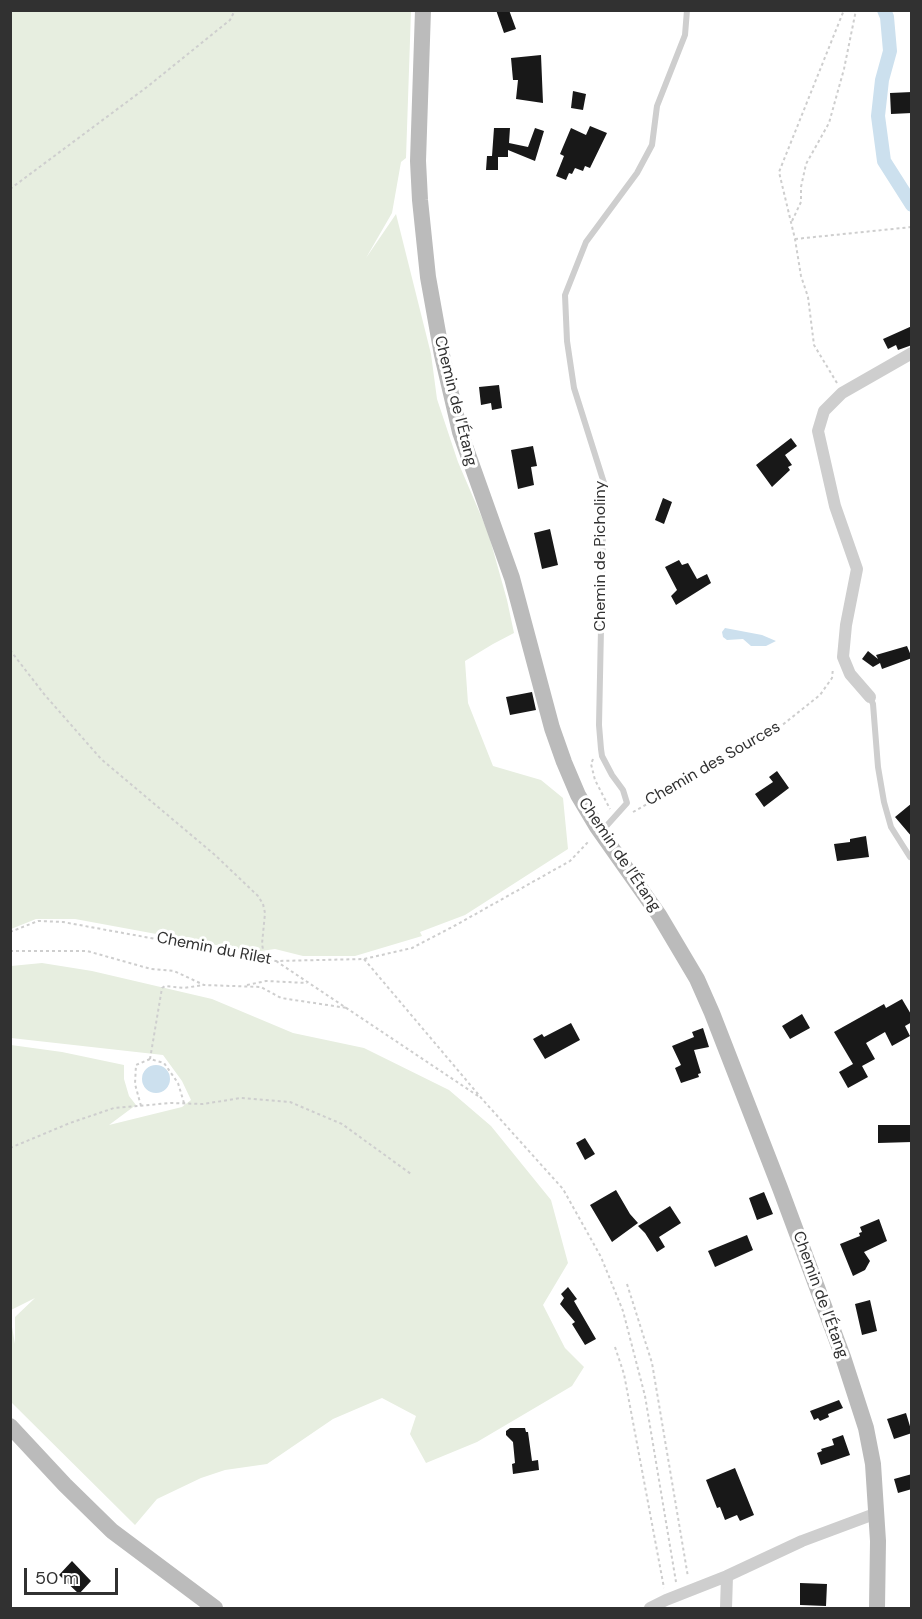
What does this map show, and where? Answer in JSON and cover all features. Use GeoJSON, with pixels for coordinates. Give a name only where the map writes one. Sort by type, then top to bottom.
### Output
{"type":"FeatureCollection","features":[{"type":"Feature","properties":{"kind":"main road","name":"Chemin de l’Étang"},"geometry":{"type":"LineString","coordinates":[[423,10],[419,139],[420,200],[428,277],[442,355],[460,432],[512,579],[558,745],[578,795],[602,834],[680,947],[712,1013],[780,1188],[853,1388],[866,1428],[873,1464],[877,1513],[877,1608]]}},
{"type":"Feature","properties":{"kind":"main road"},"geometry":{"type":"LineString","coordinates":[[10,1426],[64,1485],[112,1531],[215,1608]]}},
{"type":"Feature","properties":{"kind":"street"},"geometry":{"type":"LineString","coordinates":[[870,697],[850,674],[843,657],[846,625],[857,569],[835,506],[818,431],[824,411],[842,393],[912,353]]}},
{"type":"Feature","properties":{"kind":"street"},"geometry":{"type":"LineString","coordinates":[[650,1608],[802,1541],[877,1513]]}},
{"type":"Feature","properties":{"kind":"street"},"geometry":{"type":"LineString","coordinates":[[726,1608],[727,1576]]}},
{"type":"Feature","properties":{"kind":"lane","name":"Chemin de Picholiny"},"geometry":{"type":"LineString","coordinates":[[602,834],[627,803],[623,790],[602,756],[601,749],[599,713],[604,483],[574,388],[567,341],[565,295],[586,242],[637,173],[651,145],[657,106],[685,35],[687,10]]}},
{"type":"Feature","properties":{"kind":"lane"},"geometry":{"type":"LineString","coordinates":[[870,697],[873,704],[878,767],[884,802],[891,827],[910,857]]}},
{"type":"Feature","properties":{"kind":"path"},"geometry":{"type":"LineString","coordinates":[[10,189],[156,79],[230,20],[235,10]]}},
{"type":"Feature","properties":{"kind":"path"},"geometry":{"type":"LineString","coordinates":[[842,393],[814,345],[808,297],[801,276],[779,172],[844,10]]}},
{"type":"Feature","properties":{"kind":"path"},"geometry":{"type":"LineString","coordinates":[[791,222],[801,202],[801,187],[806,164],[829,123],[844,69],[856,10]]}},
{"type":"Feature","properties":{"kind":"path"},"geometry":{"type":"LineString","coordinates":[[795,239],[912,227]]}},
{"type":"Feature","properties":{"kind":"path"},"geometry":{"type":"LineString","coordinates":[[10,650],[44,694],[101,759],[215,855],[258,896],[265,913],[262,944],[265,960]]}},
{"type":"Feature","properties":{"kind":"path","name":"Chemin des Sources"},"geometry":{"type":"LineString","coordinates":[[630,813],[771,734],[820,695],[832,678],[834,660]]}},
{"type":"Feature","properties":{"kind":"path"},"geometry":{"type":"LineString","coordinates":[[601,749],[594,753],[591,764],[600,790],[615,816]]}},
{"type":"Feature","properties":{"kind":"path","name":"Chemin du Rilet"},"geometry":{"type":"LineString","coordinates":[[10,932],[38,921],[63,922],[265,960],[364,959],[412,948],[447,930],[570,861],[590,840],[602,834]]}},
{"type":"Feature","properties":{"kind":"path"},"geometry":{"type":"LineString","coordinates":[[10,951],[87,951],[152,969],[174,971],[204,985]]}},
{"type":"Feature","properties":{"kind":"path"},"geometry":{"type":"LineString","coordinates":[[364,959],[483,1100],[563,1189],[601,1257],[623,1311],[645,1395],[684,1592]]}},
{"type":"Feature","properties":{"kind":"path"},"geometry":{"type":"LineString","coordinates":[[276,961],[483,1100]]}},
{"type":"Feature","properties":{"kind":"path"},"geometry":{"type":"LineString","coordinates":[[242,987],[266,981],[310,983]]}},
{"type":"Feature","properties":{"kind":"path"},"geometry":{"type":"LineString","coordinates":[[150,1059],[162,988],[165,987],[184,988],[204,985],[261,987],[281,998],[347,1008]]}},
{"type":"Feature","properties":{"kind":"path"},"geometry":{"type":"LineString","coordinates":[[141,1106],[135,1084],[136,1065],[150,1059],[164,1062],[178,1083],[184,1104]]}},
{"type":"Feature","properties":{"kind":"path"},"geometry":{"type":"LineString","coordinates":[[10,1148],[114,1108],[203,1104],[241,1098],[290,1102],[342,1124],[411,1174]]}},
{"type":"Feature","properties":{"kind":"path"},"geometry":{"type":"LineString","coordinates":[[627,1284],[652,1363],[684,1592]]}},
{"type":"Feature","properties":{"kind":"path"},"geometry":{"type":"LineString","coordinates":[[615,1347],[624,1374],[666,1600]]}},
{"type":"Feature","properties":{"kind":"shaded area"},"geometry":{"type":"Polygon","coordinates":[[[11,11],[411,11],[406,158],[401,162],[392,213],[366,258],[396,214],[431,354],[437,399],[458,462],[488,532],[514,633],[465,661],[468,703],[493,766],[541,780],[563,798],[568,849],[465,915],[420,932],[422,936],[355,956],[303,956],[275,949],[254,952],[75,919],[36,919],[11,929],[11,11]]]}},
{"type":"Feature","properties":{"kind":"shaded area"},"geometry":{"type":"Polygon","coordinates":[[[42,963],[92,971],[212,999],[293,1033],[364,1048],[449,1090],[491,1126],[551,1200],[568,1263],[543,1305],[565,1348],[584,1367],[572,1386],[477,1442],[426,1463],[410,1434],[416,1416],[382,1398],[333,1419],[267,1464],[225,1470],[201,1478],[157,1499],[135,1525],[11,1402],[11,1321],[15,1344],[15,1317],[35,1298],[11,1310],[11,1045],[62,1052],[124,1065],[124,1079],[129,1096],[136,1105],[109,1125],[182,1107],[191,1100],[182,1081],[163,1055],[11,1038],[11,966],[42,963]]]}},
{"type":"Feature","properties":{"kind":"water"},"geometry":{"type":"Polygon","coordinates":[[[725,628],[762,635],[776,641],[766,646],[751,646],[743,639],[727,640],[723,637],[722,632],[725,628]]]}},
{"type":"Feature","properties":{"kind":"water"},"geometry":{"type":"Polygon","coordinates":[[[156,1065],[166,1069],[170,1079],[166,1089],[156,1093],[146,1089],[142,1079],[146,1069],[156,1065]]]}},
{"type":"Feature","properties":{"kind":"building"},"geometry":{"type":"Polygon","coordinates":[[[496,10],[509,10],[516,29],[504,33],[496,10]]]}},
{"type":"Feature","properties":{"kind":"building"},"geometry":{"type":"Polygon","coordinates":[[[541,55],[543,103],[516,99],[518,80],[513,80],[511,58],[541,55]]]}},
{"type":"Feature","properties":{"kind":"building"},"geometry":{"type":"Polygon","coordinates":[[[573,91],[586,94],[583,110],[571,108],[573,91]]]}},
{"type":"Feature","properties":{"kind":"building"},"geometry":{"type":"Polygon","coordinates":[[[912,92],[912,113],[891,114],[890,93],[912,92]]]}},
{"type":"Feature","properties":{"kind":"building"},"geometry":{"type":"Polygon","coordinates":[[[590,126],[607,133],[590,168],[585,166],[583,171],[575,168],[566,180],[556,176],[564,156],[560,154],[571,128],[586,135],[590,126]]]}},
{"type":"Feature","properties":{"kind":"building"},"geometry":{"type":"Polygon","coordinates":[[[494,128],[510,128],[509,143],[528,147],[535,128],[544,131],[535,161],[508,150],[508,157],[498,157],[498,170],[486,170],[487,156],[492,156],[494,128]]]}},
{"type":"Feature","properties":{"kind":"building"},"geometry":{"type":"Polygon","coordinates":[[[912,326],[912,345],[898,350],[896,345],[888,349],[883,339],[912,326]]]}},
{"type":"Feature","properties":{"kind":"building"},"geometry":{"type":"Polygon","coordinates":[[[499,385],[502,408],[492,410],[491,403],[481,405],[479,387],[499,385]]]}},
{"type":"Feature","properties":{"kind":"building"},"geometry":{"type":"Polygon","coordinates":[[[791,438],[797,446],[785,455],[792,465],[788,467],[790,470],[772,487],[756,465],[791,438]]]}},
{"type":"Feature","properties":{"kind":"building"},"geometry":{"type":"Polygon","coordinates":[[[533,446],[537,466],[531,467],[534,485],[518,489],[511,450],[533,446]]]}},
{"type":"Feature","properties":{"kind":"building"},"geometry":{"type":"Polygon","coordinates":[[[663,498],[672,502],[664,524],[655,520],[663,498]]]}},
{"type":"Feature","properties":{"kind":"building"},"geometry":{"type":"Polygon","coordinates":[[[550,529],[558,565],[542,569],[534,533],[550,529]]]}},
{"type":"Feature","properties":{"kind":"building"},"geometry":{"type":"Polygon","coordinates":[[[679,560],[682,565],[688,563],[697,579],[707,574],[711,583],[676,605],[671,596],[677,590],[665,567],[679,560]]]}},
{"type":"Feature","properties":{"kind":"building"},"geometry":{"type":"Polygon","coordinates":[[[907,646],[912,658],[882,669],[880,663],[873,667],[862,659],[868,651],[878,659],[876,655],[907,646]]]}},
{"type":"Feature","properties":{"kind":"building"},"geometry":{"type":"Polygon","coordinates":[[[532,692],[536,710],[510,715],[506,697],[532,692]]]}},
{"type":"Feature","properties":{"kind":"building"},"geometry":{"type":"Polygon","coordinates":[[[777,771],[789,788],[764,807],[755,794],[773,782],[769,777],[777,771]]]}},
{"type":"Feature","properties":{"kind":"building"},"geometry":{"type":"Polygon","coordinates":[[[912,803],[912,837],[895,817],[912,803]]]}},
{"type":"Feature","properties":{"kind":"building"},"geometry":{"type":"Polygon","coordinates":[[[866,836],[869,857],[837,861],[834,844],[850,842],[850,839],[866,836]]]}},
{"type":"Feature","properties":{"kind":"building"},"geometry":{"type":"Polygon","coordinates":[[[902,999],[912,1016],[912,1022],[905,1026],[910,1036],[892,1046],[885,1032],[866,1043],[875,1059],[862,1066],[868,1077],[848,1088],[839,1072],[853,1064],[834,1032],[884,1004],[886,1008],[902,999]]]}},
{"type":"Feature","properties":{"kind":"building"},"geometry":{"type":"Polygon","coordinates":[[[802,1014],[810,1028],[790,1039],[782,1026],[802,1014]]]}},
{"type":"Feature","properties":{"kind":"building"},"geometry":{"type":"Polygon","coordinates":[[[571,1023],[580,1040],[545,1059],[533,1039],[542,1034],[544,1037],[571,1023]]]}},
{"type":"Feature","properties":{"kind":"building"},"geometry":{"type":"Polygon","coordinates":[[[703,1028],[709,1047],[694,1050],[701,1073],[698,1074],[699,1077],[681,1083],[675,1068],[681,1065],[672,1046],[694,1037],[692,1032],[703,1028]]]}},
{"type":"Feature","properties":{"kind":"building"},"geometry":{"type":"Polygon","coordinates":[[[878,1125],[912,1125],[912,1142],[878,1143],[878,1125]]]}},
{"type":"Feature","properties":{"kind":"building"},"geometry":{"type":"Polygon","coordinates":[[[585,1138],[595,1154],[585,1160],[576,1143],[585,1138]]]}},
{"type":"Feature","properties":{"kind":"building"},"geometry":{"type":"Polygon","coordinates":[[[616,1190],[638,1223],[612,1242],[590,1205],[616,1190]]]}},
{"type":"Feature","properties":{"kind":"building"},"geometry":{"type":"Polygon","coordinates":[[[764,1192],[773,1214],[757,1220],[749,1198],[764,1192]]]}},
{"type":"Feature","properties":{"kind":"building"},"geometry":{"type":"Polygon","coordinates":[[[670,1206],[681,1223],[659,1237],[665,1247],[657,1252],[638,1226],[670,1206]]]}},
{"type":"Feature","properties":{"kind":"building"},"geometry":{"type":"Polygon","coordinates":[[[879,1219],[887,1241],[864,1252],[870,1261],[865,1270],[853,1276],[840,1244],[860,1236],[859,1233],[862,1232],[860,1227],[879,1219]]]}},
{"type":"Feature","properties":{"kind":"building"},"geometry":{"type":"Polygon","coordinates":[[[747,1235],[753,1250],[715,1267],[708,1251],[747,1235]]]}},
{"type":"Feature","properties":{"kind":"building"},"geometry":{"type":"Polygon","coordinates":[[[568,1287],[577,1299],[574,1301],[596,1339],[585,1345],[572,1324],[575,1322],[560,1304],[564,1298],[561,1294],[568,1287]]]}},
{"type":"Feature","properties":{"kind":"building"},"geometry":{"type":"Polygon","coordinates":[[[870,1300],[877,1331],[862,1335],[855,1304],[870,1300]]]}},
{"type":"Feature","properties":{"kind":"building"},"geometry":{"type":"Polygon","coordinates":[[[839,1400],[843,1408],[828,1414],[829,1417],[820,1421],[818,1418],[814,1420],[810,1411],[839,1400]]]}},
{"type":"Feature","properties":{"kind":"building"},"geometry":{"type":"Polygon","coordinates":[[[906,1413],[912,1433],[894,1439],[887,1419],[906,1413]]]}},
{"type":"Feature","properties":{"kind":"building"},"geometry":{"type":"Polygon","coordinates":[[[510,1428],[525,1428],[528,1432],[532,1461],[538,1460],[539,1470],[513,1474],[512,1464],[515,1463],[513,1442],[506,1435],[506,1431],[510,1428]]]}},
{"type":"Feature","properties":{"kind":"building"},"geometry":{"type":"Polygon","coordinates":[[[843,1435],[850,1455],[821,1465],[817,1453],[822,1451],[821,1449],[834,1445],[832,1439],[843,1435]]]}},
{"type":"Feature","properties":{"kind":"building"},"geometry":{"type":"Polygon","coordinates":[[[735,1468],[754,1515],[740,1521],[737,1515],[725,1520],[720,1507],[717,1508],[706,1480],[735,1468]]]}},
{"type":"Feature","properties":{"kind":"building"},"geometry":{"type":"Polygon","coordinates":[[[912,1474],[912,1489],[898,1493],[894,1479],[912,1474]]]}},
{"type":"Feature","properties":{"kind":"building"},"geometry":{"type":"Polygon","coordinates":[[[72,1561],[91,1581],[79,1594],[59,1575],[72,1561]]]}},
{"type":"Feature","properties":{"kind":"building"},"geometry":{"type":"Polygon","coordinates":[[[800,1583],[827,1584],[826,1606],[800,1605],[800,1583]]]}},
{"type":"Feature","properties":{"kind":"waterway"},"geometry":{"type":"LineString","coordinates":[[884,10],[887,17],[890,51],[882,80],[878,116],[884,161],[912,205]]}}]}
